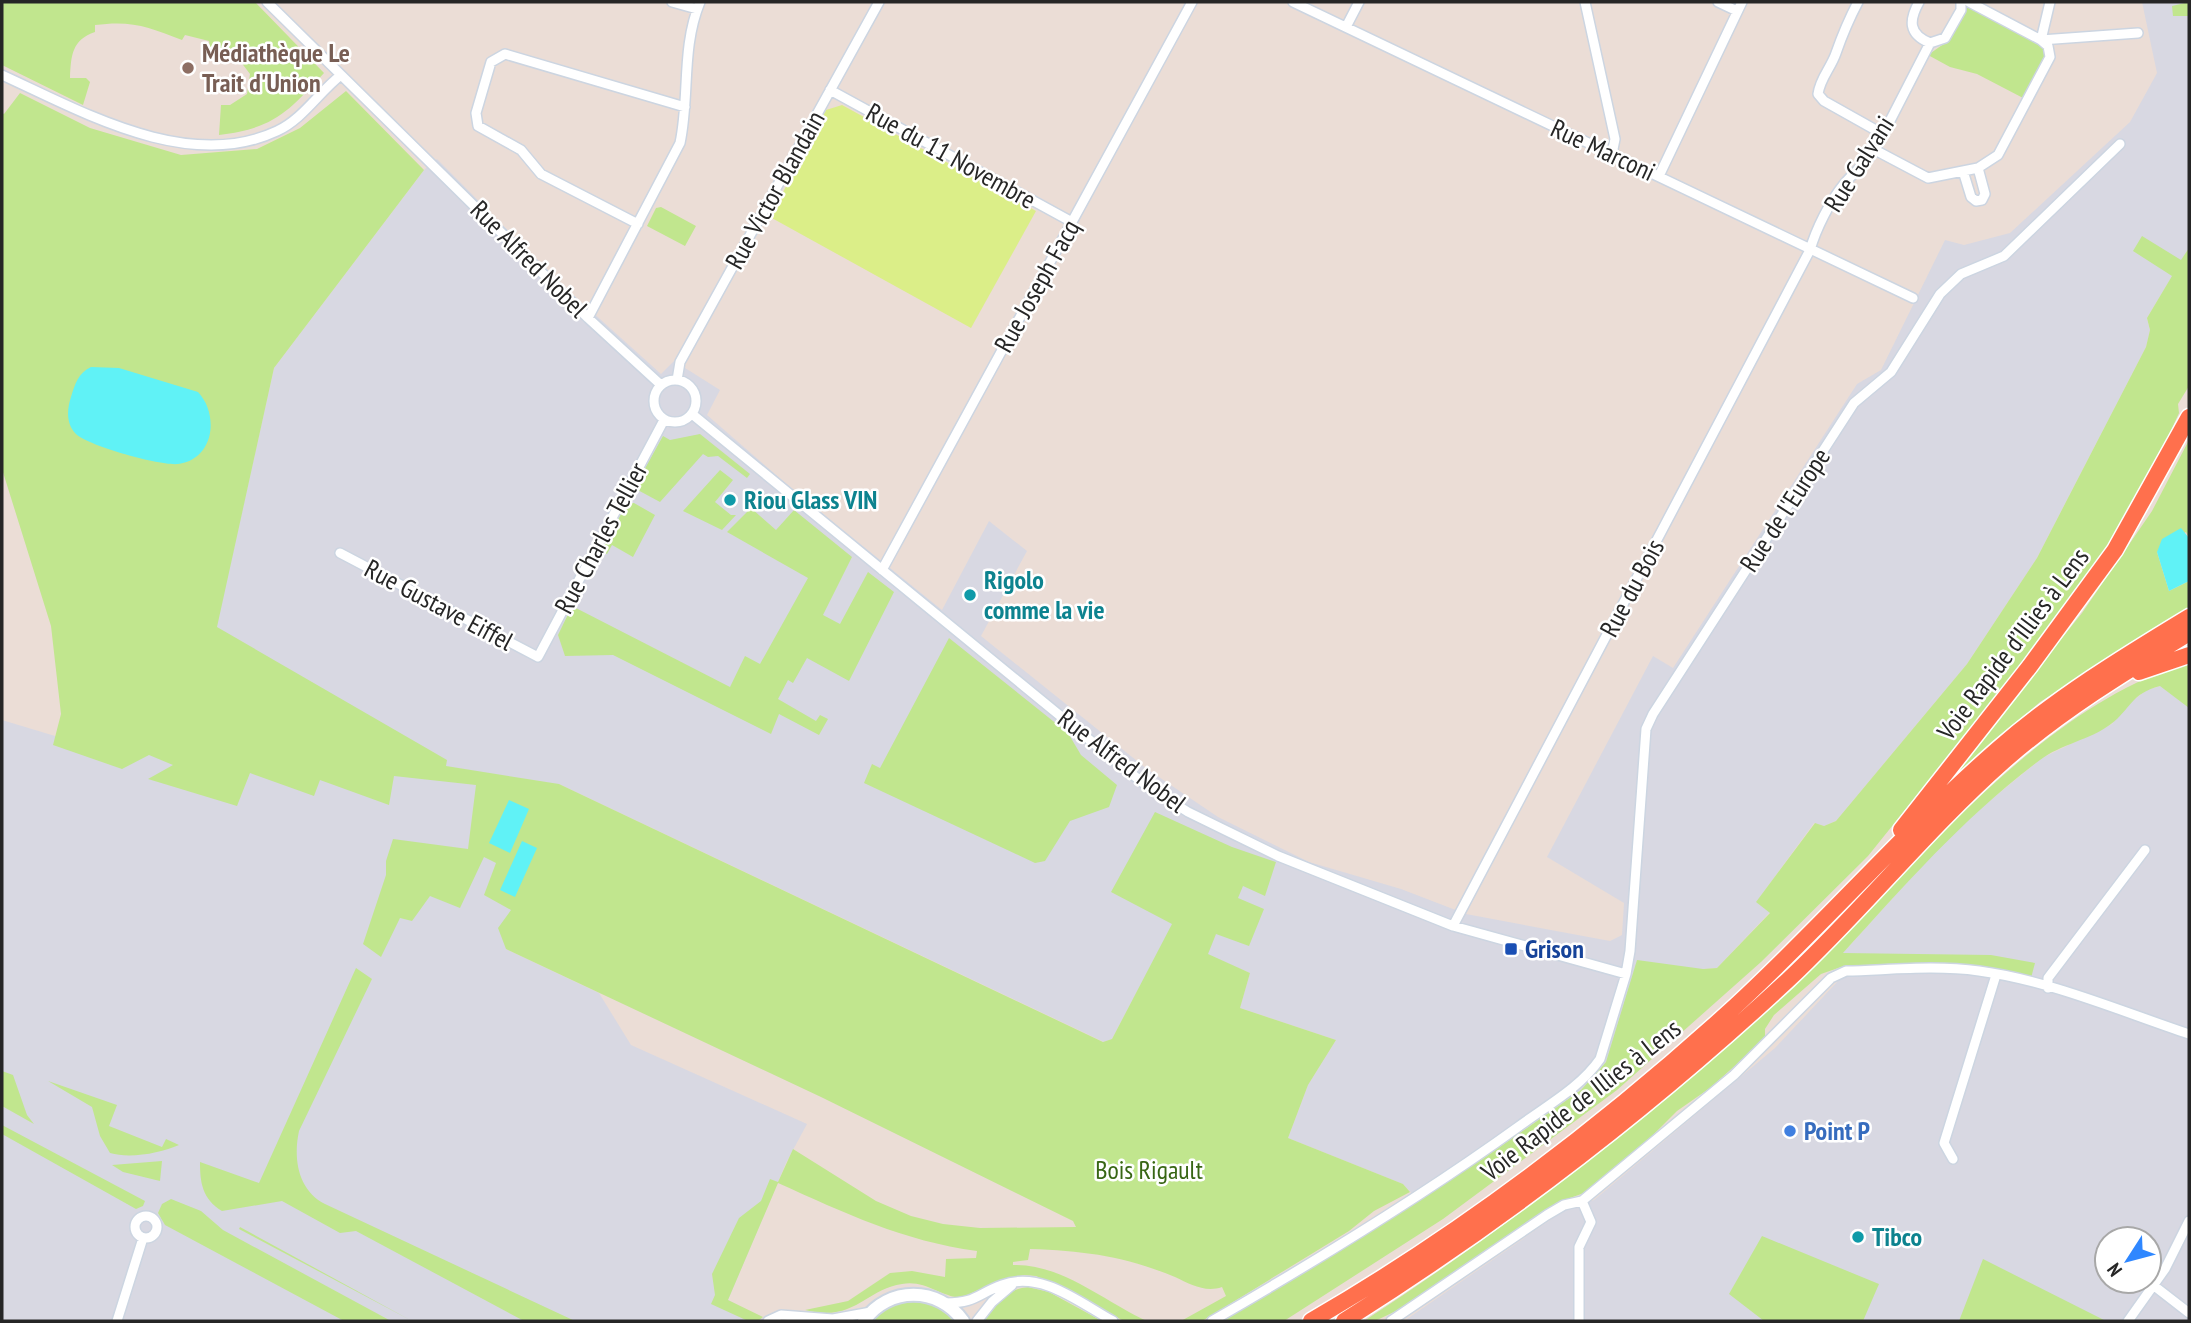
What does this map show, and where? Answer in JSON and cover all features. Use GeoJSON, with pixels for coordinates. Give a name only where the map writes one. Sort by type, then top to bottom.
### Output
{"type":"FeatureCollection","features":[{"type":"Feature","properties":{"kind":"highway","name":"Voie Rapide d’Illies à Lens"},"geometry":{"type":"LineString","coordinates":[[1858,887],[1869,866],[1974,738],[2115,550],[2189,417]]}},
{"type":"Feature","properties":{"kind":"highway"},"geometry":{"type":"LineString","coordinates":[[1858,887],[2000,747],[2093,677],[2189,617]]}},
{"type":"Feature","properties":{"kind":"highway"},"geometry":{"type":"LineString","coordinates":[[1344,1321],[1525,1200],[1659,1095],[1794,974],[1965,797],[2005,761],[2107,683],[2189,633]]}},
{"type":"Feature","properties":{"kind":"highway"},"geometry":{"type":"LineString","coordinates":[[2107,683],[2189,654]]}},
{"type":"Feature","properties":{"kind":"highway","name":"Voie Rapide de Illies à Lens"},"geometry":{"type":"LineString","coordinates":[[1311,1321],[1450,1232],[1615,1110],[1729,1011],[1858,887]]}},
{"type":"Feature","properties":{"kind":"street","name":"Rue Alfred Nobel"},"geometry":{"type":"LineString","coordinates":[[267,2],[588,318],[661,385]]}},
{"type":"Feature","properties":{"kind":"street"},"geometry":{"type":"LineString","coordinates":[[588,318],[680,143],[685,107],[684,68],[698,5],[672,2]]}},
{"type":"Feature","properties":{"kind":"street","name":"Rue Victor Blandain"},"geometry":{"type":"LineString","coordinates":[[677,380],[680,362],[879,2]]}},
{"type":"Feature","properties":{"kind":"street","name":"Rue Joseph Facq"},"geometry":{"type":"LineString","coordinates":[[882,570],[1192,2]]}},
{"type":"Feature","properties":{"kind":"street","name":"Rue Marconi"},"geometry":{"type":"LineString","coordinates":[[1293,2],[1913,299]]}},
{"type":"Feature","properties":{"kind":"street"},"geometry":{"type":"LineString","coordinates":[[1346,27],[1359,2]]}},
{"type":"Feature","properties":{"kind":"street"},"geometry":{"type":"LineString","coordinates":[[1585,2],[1615,139],[1612,154]]}},
{"type":"Feature","properties":{"kind":"street"},"geometry":{"type":"LineString","coordinates":[[1659,176],[1740,6],[1718,2]]}},
{"type":"Feature","properties":{"kind":"street"},"geometry":{"type":"LineString","coordinates":[[1858,2],[1839,38],[1836,53],[1819,84],[1818,94],[1824,101],[1881,133]]}},
{"type":"Feature","properties":{"kind":"street"},"geometry":{"type":"LineString","coordinates":[[1919,2],[1911,18],[1911,26],[1917,35],[1930,43]]}},
{"type":"Feature","properties":{"kind":"street","name":"Rue Galvani"},"geometry":{"type":"LineString","coordinates":[[1810,250],[1843,185],[1868,162],[1930,43],[1945,38],[1961,10],[1961,2]]}},
{"type":"Feature","properties":{"kind":"street"},"geometry":{"type":"LineString","coordinates":[[1875,150],[1928,178],[1978,168],[1998,155],[2050,57],[2048,46],[1969,2]]}},
{"type":"Feature","properties":{"kind":"street"},"geometry":{"type":"LineString","coordinates":[[2041,40],[2050,2]]}},
{"type":"Feature","properties":{"kind":"street"},"geometry":{"type":"LineString","coordinates":[[2041,40],[2138,33]]}},
{"type":"Feature","properties":{"kind":"street"},"geometry":{"type":"LineString","coordinates":[[638,224],[541,174],[521,150],[483,131],[475,121],[491,62],[497,56],[505,54],[685,107]]}},
{"type":"Feature","properties":{"kind":"street"},"geometry":{"type":"LineString","coordinates":[[2,75],[110,125],[150,136],[210,144],[256,139],[278,131],[298,118],[341,75]]}},
{"type":"Feature","properties":{"kind":"street","name":"Rue du 11 Novembre"},"geometry":{"type":"LineString","coordinates":[[830,90],[1072,222]]}},
{"type":"Feature","properties":{"kind":"street","name":"Rue de l'Europe"},"geometry":{"type":"LineString","coordinates":[[1212,1321],[1475,1157],[1585,1077],[1600,1059],[1626,974],[1646,729],[1653,714],[1854,404],[1891,372],[1940,294],[1961,274],[2004,256],[2120,144]]}},
{"type":"Feature","properties":{"kind":"street"},"geometry":{"type":"LineString","coordinates":[[1963,171],[1971,197],[1976,201],[1982,200],[1985,194],[1978,168]]}},
{"type":"Feature","properties":{"kind":"street","name":"Rue du Bois"},"geometry":{"type":"LineString","coordinates":[[1453,926],[1810,250]]}},
{"type":"Feature","properties":{"kind":"street"},"geometry":{"type":"LineString","coordinates":[[677,380],[693,390],[696,402],[692,414],[682,422],[664,420],[654,407],[654,399],[661,385],[677,380]]}},
{"type":"Feature","properties":{"kind":"street","name":"Rue Alfred Nobel"},"geometry":{"type":"LineString","coordinates":[[692,414],[1108,755],[1173,803],[1223,831],[1278,856],[1453,926],[1626,974]]}},
{"type":"Feature","properties":{"kind":"street","name":"Rue Charles Tellier"},"geometry":{"type":"LineString","coordinates":[[538,657],[664,420]]}},
{"type":"Feature","properties":{"kind":"street","name":"Rue Gustave Eiffel"},"geometry":{"type":"LineString","coordinates":[[340,553],[538,657]]}},
{"type":"Feature","properties":{"kind":"street"},"geometry":{"type":"LineString","coordinates":[[2048,988],[2048,978],[2145,850]]}},
{"type":"Feature","properties":{"kind":"street"},"geometry":{"type":"LineString","coordinates":[[1391,1321],[1400,1318],[1547,1215],[1564,1205],[1582,1201],[1734,1076],[1839,973],[1957,969],[1996,975],[2048,988],[2189,1034]]}},
{"type":"Feature","properties":{"kind":"street"},"geometry":{"type":"LineString","coordinates":[[1953,1159],[1944,1143],[1996,975]]}},
{"type":"Feature","properties":{"kind":"street"},"geometry":{"type":"LineString","coordinates":[[1579,1321],[1579,1247],[1591,1222],[1582,1201]]}},
{"type":"Feature","properties":{"kind":"street"},"geometry":{"type":"LineString","coordinates":[[2163,1268],[2189,1222]]}},
{"type":"Feature","properties":{"kind":"street"},"geometry":{"type":"LineString","coordinates":[[117,1321],[143,1238]]}},
{"type":"Feature","properties":{"kind":"street"},"geometry":{"type":"LineString","coordinates":[[977,1321],[992,1302],[1017,1282]]}},
{"type":"Feature","properties":{"kind":"street"},"geometry":{"type":"LineString","coordinates":[[768,1321],[781,1315],[800,1320],[867,1317],[886,1301],[903,1295],[921,1294],[946,1303],[974,1300],[1002,1285],[1040,1282],[1113,1321]]}},
{"type":"Feature","properties":{"kind":"street"},"geometry":{"type":"LineString","coordinates":[[2163,1293],[2189,1313]]}},
{"type":"Feature","properties":{"kind":"street"},"geometry":{"type":"LineString","coordinates":[[2128,1321],[2146,1295]]}},
{"type":"Feature","properties":{"kind":"street"},"geometry":{"type":"LineString","coordinates":[[946,1303],[963,1321]]}},
{"type":"Feature","properties":{"kind":"shaded area"},"geometry":{"type":"Polygon","coordinates":[[[2142,2],[2189,2],[2189,248],[2147,318],[2150,330],[2146,347],[2037,558],[1967,664],[1836,821],[1824,826],[1814,823],[1757,901],[1770,912],[1717,968],[1703,969],[1612,1044],[1606,1062],[1581,1090],[1418,1200],[1403,1184],[1288,1138],[1308,1085],[1336,1040],[1240,1008],[1250,973],[1166,937],[1112,1039],[1104,1042],[559,784],[506,949],[599,993],[631,1045],[807,1124],[786,1163],[728,1300],[767,1321],[2,1321],[2,720],[55,736],[189,750],[274,368],[424,170],[437,159],[560,283],[661,374],[674,361],[720,390],[707,415],[791,488],[942,610],[989,521],[1027,551],[981,636],[1147,769],[1218,817],[1309,862],[1401,889],[1466,914],[1610,941],[1622,935],[1624,903],[1547,857],[1653,656],[1673,668],[1857,384],[1881,370],[1945,240],[1964,245],[2010,233],[2130,122],[2157,73],[2142,2]]]}},
{"type":"Feature","properties":{"kind":"shaded area"},"geometry":{"type":"Polygon","coordinates":[[[2189,677],[2189,1321],[1404,1321],[1568,1208],[1594,1200],[1775,1048],[1839,980],[1842,954],[1939,847],[2042,758],[2112,724],[2129,703],[2147,690],[2189,677]]]}},
{"type":"Feature","properties":{"kind":"green space"},"geometry":{"type":"Polygon","coordinates":[[[2,2],[255,2],[324,73],[300,99],[267,123],[219,135],[221,105],[230,105],[247,94],[250,74],[231,49],[210,47],[209,41],[185,35],[182,40],[140,26],[120,23],[95,25],[95,32],[77,44],[71,62],[70,78],[86,78],[90,82],[83,105],[2,65],[2,2]]]}},
{"type":"Feature","properties":{"kind":"green space"},"geometry":{"type":"Polygon","coordinates":[[[2189,2],[2189,16],[2173,16],[2172,6],[2189,2]]]}},
{"type":"Feature","properties":{"kind":"green space"},"geometry":{"type":"Polygon","coordinates":[[[1969,5],[2043,46],[2046,58],[2025,99],[1977,74],[1950,67],[1928,55],[1945,43],[1969,5]]]}},
{"type":"Feature","properties":{"kind":"green space","name":"Bois Rigault"},"geometry":{"type":"Polygon","coordinates":[[[346,91],[424,170],[274,368],[217,627],[447,760],[446,766],[559,784],[1103,1042],[1112,1039],[1172,924],[1111,892],[1155,812],[1232,847],[1276,862],[1265,896],[1243,886],[1238,898],[1264,909],[1249,946],[1216,934],[1208,954],[1250,973],[1240,1008],[1336,1040],[1308,1085],[1288,1138],[1403,1184],[1410,1192],[1374,1211],[1349,1231],[1202,1321],[1181,1321],[1226,1296],[1222,1287],[1198,1287],[1139,1264],[1087,1253],[1030,1249],[1028,1260],[1013,1262],[1013,1265],[1031,1266],[1065,1277],[1147,1321],[1124,1321],[1036,1276],[1024,1275],[1000,1280],[961,1298],[911,1283],[890,1287],[848,1309],[822,1313],[805,1310],[848,1301],[890,1273],[912,1271],[945,1277],[946,1259],[976,1258],[977,1251],[899,1233],[778,1183],[728,1300],[763,1317],[758,1321],[748,1321],[711,1304],[715,1295],[712,1274],[739,1218],[761,1201],[770,1179],[778,1182],[793,1149],[876,1201],[911,1216],[943,1224],[980,1228],[1076,1227],[1073,1221],[821,1097],[506,949],[498,928],[511,910],[484,895],[496,863],[484,857],[460,908],[430,896],[412,921],[400,918],[381,957],[363,944],[386,875],[386,861],[393,839],[468,849],[476,785],[394,776],[389,805],[320,780],[314,796],[250,773],[237,806],[148,779],[173,765],[149,755],[122,769],[53,745],[61,714],[51,626],[2,469],[2,113],[4,114],[20,93],[90,128],[181,155],[257,149],[300,128],[346,91]]]}},
{"type":"Feature","properties":{"kind":"green space"},"geometry":{"type":"Polygon","coordinates":[[[842,105],[1036,211],[971,328],[770,217],[826,110],[842,105]]]}},
{"type":"Feature","properties":{"kind":"green space"},"geometry":{"type":"Polygon","coordinates":[[[661,207],[696,226],[685,246],[647,226],[656,208],[661,207]]]}},
{"type":"Feature","properties":{"kind":"green space"},"geometry":{"type":"Polygon","coordinates":[[[2142,236],[2181,260],[2189,248],[2189,386],[2178,404],[2179,413],[2147,483],[2108,545],[1995,698],[1868,856],[1761,962],[1617,1090],[1443,1219],[1284,1321],[1221,1321],[1481,1160],[1581,1090],[1606,1062],[1637,960],[1703,969],[1717,968],[1770,913],[1756,902],[1815,823],[1824,826],[1836,821],[1967,664],[2037,558],[2146,347],[2150,330],[2147,318],[2172,276],[2133,251],[2142,236]]]}},
{"type":"Feature","properties":{"kind":"green space"},"geometry":{"type":"Polygon","coordinates":[[[700,434],[750,474],[747,478],[718,456],[708,457],[703,454],[660,502],[634,488],[663,436],[670,440],[700,434]]]}},
{"type":"Feature","properties":{"kind":"green space"},"geometry":{"type":"Polygon","coordinates":[[[2189,440],[2189,538],[2186,532],[2157,552],[2169,591],[2189,581],[2189,607],[2040,702],[1959,772],[1961,764],[2082,613],[2152,511],[2189,440]]]}},
{"type":"Feature","properties":{"kind":"green space"},"geometry":{"type":"Polygon","coordinates":[[[720,470],[733,480],[715,502],[731,515],[736,515],[722,530],[683,511],[720,470]]]}},
{"type":"Feature","properties":{"kind":"green space"},"geometry":{"type":"Polygon","coordinates":[[[627,503],[634,503],[655,515],[633,557],[612,545],[607,554],[601,551],[627,503]]]}},
{"type":"Feature","properties":{"kind":"green space"},"geometry":{"type":"Polygon","coordinates":[[[751,508],[776,530],[794,510],[852,557],[823,615],[840,624],[868,572],[894,592],[849,681],[807,658],[793,683],[788,680],[778,699],[816,721],[820,715],[828,719],[819,735],[779,714],[771,734],[613,655],[565,656],[558,635],[572,606],[730,687],[745,656],[760,664],[808,578],[727,532],[751,508]]]}},
{"type":"Feature","properties":{"kind":"green space"},"geometry":{"type":"Polygon","coordinates":[[[949,638],[1068,733],[1081,755],[1117,785],[1109,807],[1070,821],[1045,861],[1035,863],[864,783],[872,764],[880,768],[949,638]]]}},
{"type":"Feature","properties":{"kind":"green space"},"geometry":{"type":"Polygon","coordinates":[[[2189,661],[2189,708],[2160,686],[2150,689],[2142,693],[2111,724],[2040,760],[1961,828],[1843,953],[1991,955],[2035,963],[2031,978],[1957,965],[1841,967],[1821,974],[1774,1015],[1765,1029],[1765,1039],[1710,1088],[1677,1111],[1638,1150],[1584,1193],[1556,1203],[1491,1251],[1396,1311],[1375,1321],[1364,1321],[1473,1247],[1579,1168],[1732,1041],[1828,952],[1969,806],[2019,761],[2072,721],[2128,687],[2189,661]]]}},
{"type":"Feature","properties":{"kind":"green space"},"geometry":{"type":"Polygon","coordinates":[[[356,968],[372,979],[299,1131],[297,1163],[303,1182],[316,1198],[325,1204],[575,1321],[524,1321],[356,1231],[340,1233],[282,1201],[222,1211],[206,1195],[200,1162],[259,1183],[356,968]]]}},
{"type":"Feature","properties":{"kind":"green space"},"geometry":{"type":"Polygon","coordinates":[[[2,1071],[13,1075],[27,1115],[34,1124],[2,1106],[2,1071]]]}},
{"type":"Feature","properties":{"kind":"green space"},"geometry":{"type":"Polygon","coordinates":[[[48,1081],[117,1105],[109,1126],[162,1147],[166,1139],[179,1145],[145,1154],[110,1153],[100,1136],[92,1107],[48,1081]]]}},
{"type":"Feature","properties":{"kind":"green space"},"geometry":{"type":"Polygon","coordinates":[[[2,1125],[145,1201],[143,1206],[136,1209],[2,1134],[2,1125]]]}},
{"type":"Feature","properties":{"kind":"green space"},"geometry":{"type":"Polygon","coordinates":[[[162,1161],[160,1181],[123,1172],[112,1165],[162,1161]]]}},
{"type":"Feature","properties":{"kind":"green space"},"geometry":{"type":"Polygon","coordinates":[[[171,1199],[201,1211],[223,1230],[391,1321],[344,1321],[165,1225],[158,1213],[162,1204],[171,1199]]]}},
{"type":"Feature","properties":{"kind":"green space"},"geometry":{"type":"Polygon","coordinates":[[[240,1227],[412,1321],[239,1229],[240,1227]]]}},
{"type":"Feature","properties":{"kind":"green space"},"geometry":{"type":"Polygon","coordinates":[[[1762,1236],[1879,1284],[1863,1321],[1764,1321],[1729,1294],[1762,1236]]]}},
{"type":"Feature","properties":{"kind":"green space"},"geometry":{"type":"Polygon","coordinates":[[[1983,1259],[2106,1321],[1959,1321],[1983,1259]]]}},
{"type":"Feature","properties":{"kind":"green space"},"geometry":{"type":"Polygon","coordinates":[[[1028,1287],[1049,1292],[1102,1321],[981,1321],[1001,1298],[1028,1287]]]}},
{"type":"Feature","properties":{"kind":"green space"},"geometry":{"type":"Polygon","coordinates":[[[906,1300],[930,1302],[956,1321],[871,1321],[886,1307],[906,1300]]]}},
{"type":"Feature","properties":{"kind":"water"},"geometry":{"type":"Polygon","coordinates":[[[91,367],[119,368],[198,392],[205,401],[211,423],[210,434],[200,454],[178,464],[156,462],[94,444],[75,433],[69,420],[70,402],[78,379],[91,367]]]}},
{"type":"Feature","properties":{"kind":"water"},"geometry":{"type":"Polygon","coordinates":[[[2181,528],[2189,538],[2189,581],[2169,591],[2157,552],[2162,539],[2181,528]]]}},
{"type":"Feature","properties":{"kind":"water"},"geometry":{"type":"Polygon","coordinates":[[[509,800],[529,809],[510,853],[489,843],[509,800]]]}},
{"type":"Feature","properties":{"kind":"water"},"geometry":{"type":"Polygon","coordinates":[[[522,841],[537,848],[515,897],[500,890],[522,841]]]}},
{"type":"Feature","properties":{"kind":"place","name":"Médiathèque Le Trait d'Union"},"geometry":{"type":"Point","coordinates":[188,68]}},
{"type":"Feature","properties":{"kind":"place","name":"Riou Glass VIN"},"geometry":{"type":"Point","coordinates":[730,500]}},
{"type":"Feature","properties":{"kind":"place","name":"Rigolo comme la vie"},"geometry":{"type":"Point","coordinates":[970,595]}},
{"type":"Feature","properties":{"kind":"place","name":"Grison"},"geometry":{"type":"Point","coordinates":[1511,949]}},
{"type":"Feature","properties":{"kind":"place","name":"Point P"},"geometry":{"type":"Point","coordinates":[1790,1131]}},
{"type":"Feature","properties":{"kind":"place","name":"Tibco"},"geometry":{"type":"Point","coordinates":[1858,1237]}}]}
